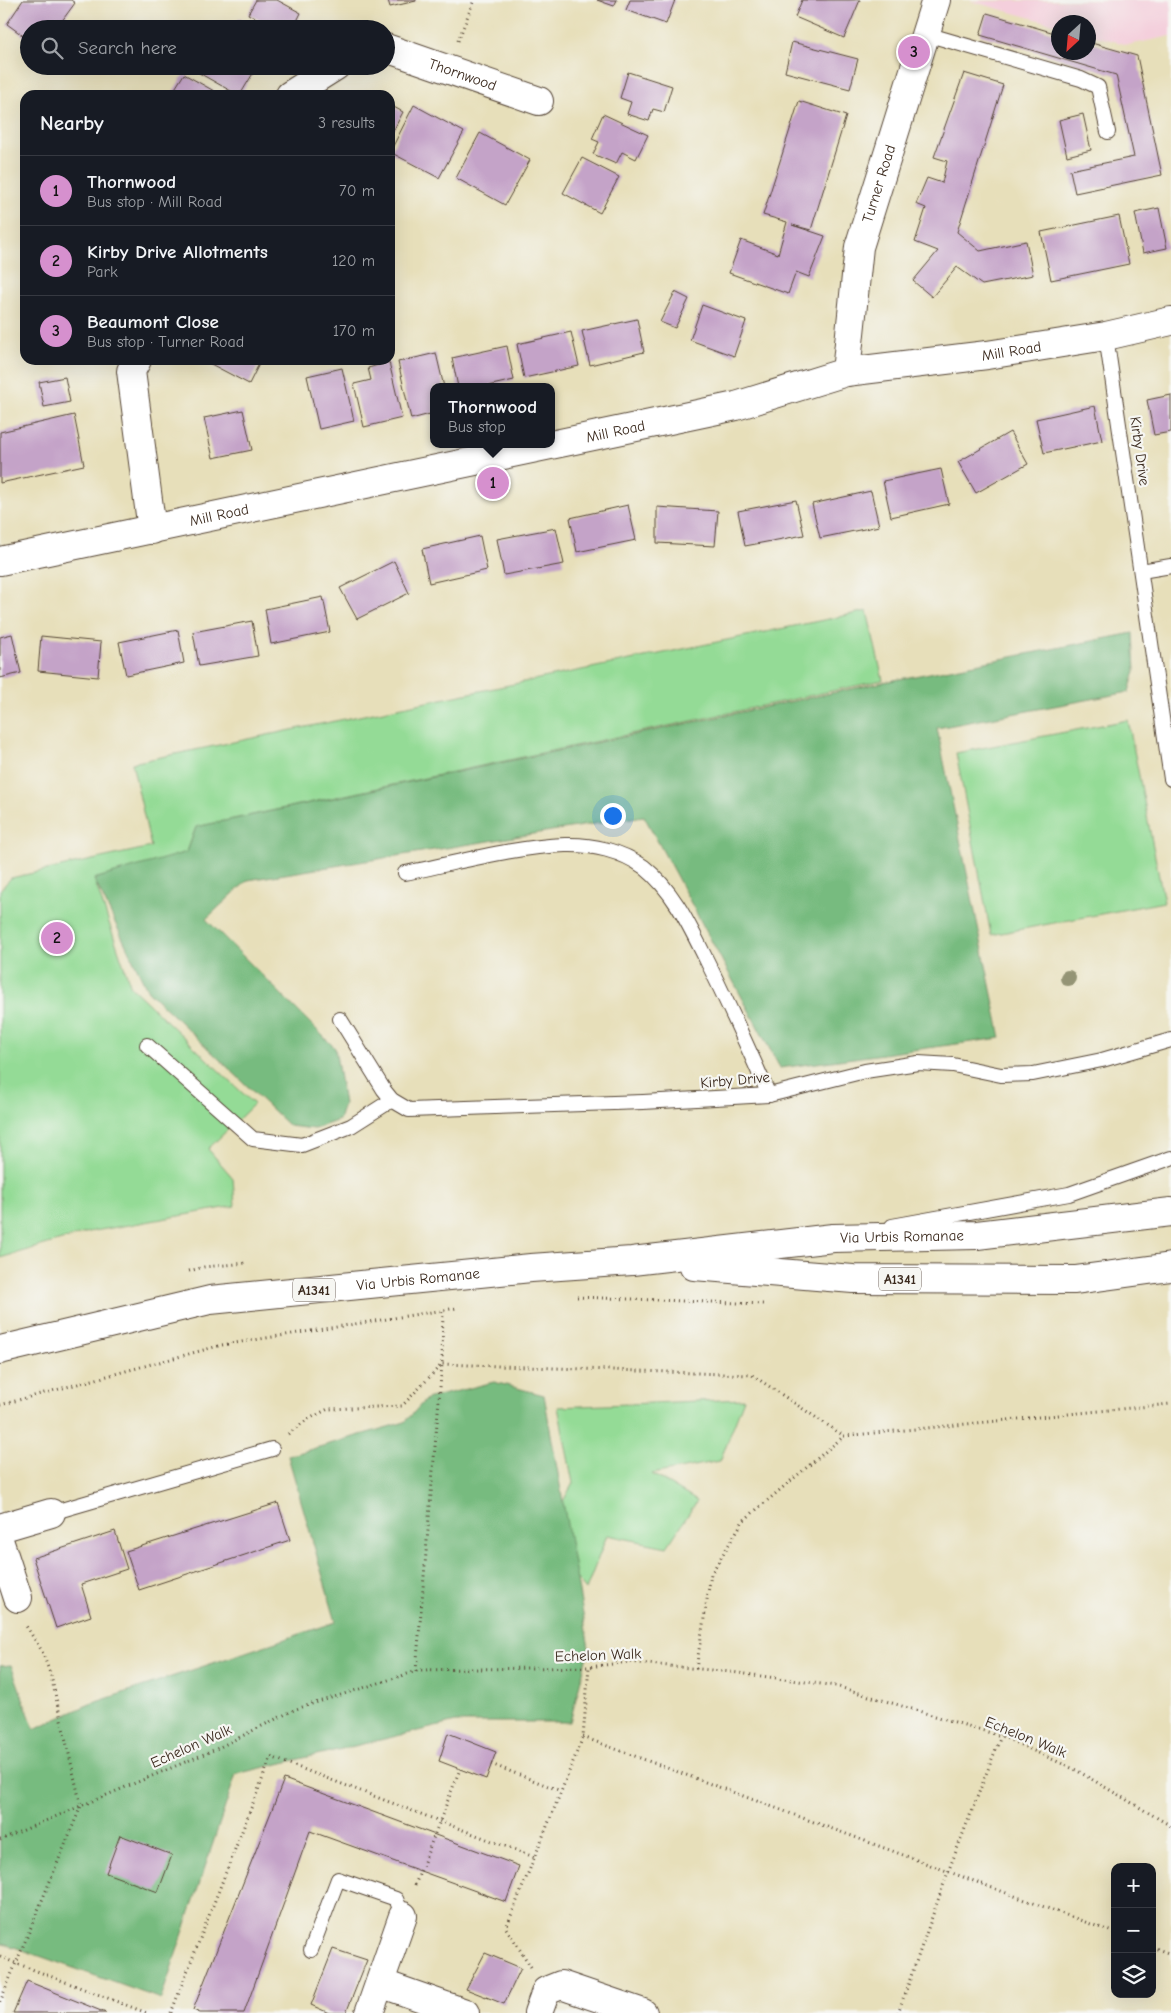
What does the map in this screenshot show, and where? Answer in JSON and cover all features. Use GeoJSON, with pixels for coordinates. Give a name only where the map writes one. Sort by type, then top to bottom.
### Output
{"type":"FeatureCollection","features":[{"type":"Feature","properties":{"kind":"street","name":"Turner Road"},"geometry":{"type":"LineString","coordinates":[[846,372],[859,247],[936,0]]}},
{"type":"Feature","properties":{"kind":"street","name":"Thornwood"},"geometry":{"type":"LineString","coordinates":[[395,51],[539,101]]}},
{"type":"Feature","properties":{"kind":"street"},"geometry":{"type":"LineString","coordinates":[[298,90],[322,75]]}},
{"type":"Feature","properties":{"kind":"street","name":"Mill Road"},"geometry":{"type":"LineString","coordinates":[[555,444],[736,406],[846,372],[987,355],[1106,336],[1171,321]]}},
{"type":"Feature","properties":{"kind":"street"},"geometry":{"type":"LineString","coordinates":[[134,365],[131,371],[152,530]]}},
{"type":"Feature","properties":{"kind":"street","name":"Mill Road"},"geometry":{"type":"LineString","coordinates":[[0,561],[538,448]]}},
{"type":"Feature","properties":{"kind":"street","name":"Via Urbis Romanae"},"geometry":{"type":"LineString","coordinates":[[0,1350],[210,1300],[531,1268],[632,1261],[832,1238],[977,1235],[1171,1212]]}},
{"type":"Feature","properties":{"kind":"street","name":"Via Urbis Romanae"},"geometry":{"type":"LineString","coordinates":[[632,1261],[853,1279],[1075,1280],[1171,1267]]}},
{"type":"Feature","properties":{"kind":"street"},"geometry":{"type":"LineString","coordinates":[[0,1528],[52,1513]]}},
{"type":"Feature","properties":{"kind":"street"},"geometry":{"type":"LineString","coordinates":[[0,1542],[18,1598]]}},
{"type":"Feature","properties":{"kind":"street"},"geometry":{"type":"LineString","coordinates":[[369,2013],[403,1916]]}},
{"type":"Feature","properties":{"kind":"street"},"geometry":{"type":"LineString","coordinates":[[380,1983],[465,2013]]}},
{"type":"Feature","properties":{"kind":"street"},"geometry":{"type":"LineString","coordinates":[[542,2002],[561,1986],[643,2013]]}},
{"type":"Feature","properties":{"kind":"lane"},"geometry":{"type":"LineString","coordinates":[[926,34],[1081,79],[1098,87],[1108,132]]}},
{"type":"Feature","properties":{"kind":"lane","name":"Kirby Drive"},"geometry":{"type":"LineString","coordinates":[[1106,336],[1171,779]]}},
{"type":"Feature","properties":{"kind":"lane"},"geometry":{"type":"LineString","coordinates":[[1141,571],[1171,566]]}},
{"type":"Feature","properties":{"kind":"lane"},"geometry":{"type":"LineString","coordinates":[[404,873],[520,850],[566,845],[598,848],[623,855],[644,868],[665,888],[686,918],[727,1000],[769,1095]]}},
{"type":"Feature","properties":{"kind":"lane"},"geometry":{"type":"LineString","coordinates":[[147,1045],[253,1139],[302,1145],[352,1126],[392,1100],[340,1020]]}},
{"type":"Feature","properties":{"kind":"lane","name":"Kirby Drive"},"geometry":{"type":"LineString","coordinates":[[392,1100],[409,1110],[643,1102],[769,1095],[865,1070],[918,1063],[953,1065],[1001,1075],[1033,1074],[1102,1060],[1171,1040]]}},
{"type":"Feature","properties":{"kind":"lane"},"geometry":{"type":"LineString","coordinates":[[832,1238],[1069,1194],[1171,1158]]}},
{"type":"Feature","properties":{"kind":"lane"},"geometry":{"type":"LineString","coordinates":[[52,1513],[272,1448]]}},
{"type":"Feature","properties":{"kind":"lane"},"geometry":{"type":"LineString","coordinates":[[311,1950],[338,1879],[396,1899],[403,1916]]}},
{"type":"Feature","properties":{"kind":"path"},"geometry":{"type":"LineString","coordinates":[[447,69],[474,0]]}},
{"type":"Feature","properties":{"kind":"path"},"geometry":{"type":"LineString","coordinates":[[574,1297],[772,1305]]}},
{"type":"Feature","properties":{"kind":"path"},"geometry":{"type":"LineString","coordinates":[[0,1405],[222,1345],[462,1307]]}},
{"type":"Feature","properties":{"kind":"path"},"geometry":{"type":"LineString","coordinates":[[416,1671],[442,1364],[443,1310]]}},
{"type":"Feature","properties":{"kind":"path"},"geometry":{"type":"LineString","coordinates":[[272,1448],[307,1420],[328,1410],[402,1406],[442,1364],[752,1374],[844,1436]]}},
{"type":"Feature","properties":{"kind":"path"},"geometry":{"type":"LineString","coordinates":[[696,1670],[711,1574],[743,1520],[844,1436],[1171,1404]]}},
{"type":"Feature","properties":{"kind":"path"},"geometry":{"type":"LineString","coordinates":[[0,2002],[81,1806],[51,1676],[42,1651],[27,1630],[18,1598]]}},
{"type":"Feature","properties":{"kind":"path","name":"Echelon Walk"},"geometry":{"type":"LineString","coordinates":[[0,1840],[216,1749],[296,1709],[416,1671],[588,1667],[628,1662],[836,1686],[1001,1736],[1076,1770],[1171,1826]]}},
{"type":"Feature","properties":{"kind":"path"},"geometry":{"type":"LineString","coordinates":[[542,2002],[506,1928],[583,1737],[588,1667]]}},
{"type":"Feature","properties":{"kind":"path"},"geometry":{"type":"LineString","coordinates":[[898,2013],[948,1872],[1001,1736]]}},
{"type":"Feature","properties":{"kind":"path"},"geometry":{"type":"LineString","coordinates":[[583,1737],[1111,1932]]}},
{"type":"Feature","properties":{"kind":"path"},"geometry":{"type":"LineString","coordinates":[[171,2013],[271,1757],[534,1857]]}},
{"type":"Feature","properties":{"kind":"path"},"geometry":{"type":"LineString","coordinates":[[491,1764],[561,1791]]}},
{"type":"Feature","properties":{"kind":"path"},"geometry":{"type":"LineString","coordinates":[[403,1916],[460,1770]]}},
{"type":"Feature","properties":{"kind":"path"},"geometry":{"type":"LineString","coordinates":[[1156,1948],[1171,1954]]}},
{"type":"Feature","properties":{"kind":"path"},"geometry":{"type":"LineString","coordinates":[[0,1957],[147,2013]]}},
{"type":"Feature","properties":{"kind":"shaded area"},"geometry":{"type":"Polygon","coordinates":[[[1171,0],[1171,36],[1128,45],[1096,36],[1096,15],[1051,15],[1051,23],[970,1],[1171,0]]]}},
{"type":"Feature","properties":{"kind":"green space"},"geometry":{"type":"Polygon","coordinates":[[[867,611],[883,680],[196,827],[187,852],[165,860],[94,879],[131,987],[254,1104],[208,1149],[233,1178],[235,1206],[89,1232],[0,1258],[0,890],[11,878],[151,847],[132,763],[867,611]]]}},
{"type":"Feature","properties":{"kind":"green space"},"geometry":{"type":"Polygon","coordinates":[[[1133,633],[1135,671],[1129,692],[937,728],[1001,1038],[780,1068],[644,816],[248,880],[206,919],[335,1048],[344,1104],[339,1120],[314,1129],[289,1126],[148,991],[94,879],[187,852],[196,827],[884,682],[1133,633]]]}},
{"type":"Feature","properties":{"kind":"green space"},"geometry":{"type":"Polygon","coordinates":[[[1128,720],[1164,902],[991,935],[956,753],[1128,720]]]}},
{"type":"Feature","properties":{"kind":"green space"},"geometry":{"type":"Polygon","coordinates":[[[494,1382],[544,1395],[589,1648],[570,1722],[456,1722],[236,1774],[161,1999],[0,1942],[0,1666],[11,1665],[34,1729],[90,1704],[336,1622],[288,1456],[405,1422],[426,1399],[494,1382]]]}},
{"type":"Feature","properties":{"kind":"green space"},"geometry":{"type":"Polygon","coordinates":[[[744,1399],[720,1461],[652,1474],[697,1501],[667,1547],[607,1535],[586,1590],[543,1538],[573,1483],[558,1407],[744,1399]]]}},
{"type":"Feature","properties":{"kind":"building"},"geometry":{"type":"Polygon","coordinates":[[[23,0],[71,0],[75,3],[63,20],[20,20],[20,33],[7,24],[23,0]]]}},
{"type":"Feature","properties":{"kind":"building"},"geometry":{"type":"Polygon","coordinates":[[[256,0],[277,0],[301,13],[298,20],[259,20],[248,14],[256,0]]]}},
{"type":"Feature","properties":{"kind":"building"},"geometry":{"type":"Polygon","coordinates":[[[388,0],[416,0],[416,1],[390,7],[388,0]]]}},
{"type":"Feature","properties":{"kind":"building"},"geometry":{"type":"Polygon","coordinates":[[[597,0],[617,0],[614,6],[597,0]]]}},
{"type":"Feature","properties":{"kind":"building"},"geometry":{"type":"Polygon","coordinates":[[[630,0],[675,0],[666,24],[626,10],[630,0]]]}},
{"type":"Feature","properties":{"kind":"building"},"geometry":{"type":"Polygon","coordinates":[[[802,0],[860,0],[844,38],[795,17],[802,0]]]}},
{"type":"Feature","properties":{"kind":"building"},"geometry":{"type":"Polygon","coordinates":[[[987,13],[1051,32],[1051,56],[980,35],[987,13]]]}},
{"type":"Feature","properties":{"kind":"building"},"geometry":{"type":"Polygon","coordinates":[[[792,42],[858,59],[850,89],[785,72],[792,42]]]}},
{"type":"Feature","properties":{"kind":"building"},"geometry":{"type":"Polygon","coordinates":[[[1096,44],[1137,56],[1162,175],[1075,193],[1070,170],[1134,157],[1116,75],[1065,60],[1096,60],[1096,44]]]}},
{"type":"Feature","properties":{"kind":"building"},"geometry":{"type":"Polygon","coordinates":[[[628,72],[672,86],[664,112],[653,109],[649,121],[627,114],[631,102],[620,98],[628,72]]]}},
{"type":"Feature","properties":{"kind":"building"},"geometry":{"type":"Polygon","coordinates":[[[964,73],[1003,85],[957,232],[980,251],[1026,241],[1033,275],[982,285],[957,267],[932,297],[913,281],[938,251],[915,242],[926,208],[916,204],[927,178],[942,183],[947,161],[934,157],[964,73]]]}},
{"type":"Feature","properties":{"kind":"building"},"geometry":{"type":"Polygon","coordinates":[[[183,75],[186,75],[212,90],[174,90],[183,75]]]}},
{"type":"Feature","properties":{"kind":"building"},"geometry":{"type":"Polygon","coordinates":[[[203,75],[252,75],[243,90],[229,90],[203,75]]]}},
{"type":"Feature","properties":{"kind":"building"},"geometry":{"type":"Polygon","coordinates":[[[799,101],[846,116],[811,230],[792,225],[825,236],[809,277],[796,272],[788,294],[729,273],[741,240],[778,254],[787,222],[763,215],[799,101]]]}},
{"type":"Feature","properties":{"kind":"building"},"geometry":{"type":"Polygon","coordinates":[[[414,105],[464,132],[439,178],[395,155],[395,142],[414,105]]]}},
{"type":"Feature","properties":{"kind":"building"},"geometry":{"type":"Polygon","coordinates":[[[395,108],[403,112],[395,127],[395,108]]]}},
{"type":"Feature","properties":{"kind":"building"},"geometry":{"type":"Polygon","coordinates":[[[603,114],[648,135],[636,159],[622,152],[616,164],[593,154],[599,142],[592,139],[603,114]]]}},
{"type":"Feature","properties":{"kind":"building"},"geometry":{"type":"Polygon","coordinates":[[[1083,114],[1091,150],[1067,156],[1059,120],[1083,114]]]}},
{"type":"Feature","properties":{"kind":"building"},"geometry":{"type":"Polygon","coordinates":[[[480,133],[530,160],[505,205],[456,178],[480,133]]]}},
{"type":"Feature","properties":{"kind":"building"},"geometry":{"type":"Polygon","coordinates":[[[582,158],[619,177],[600,213],[563,193],[582,158]]]}},
{"type":"Feature","properties":{"kind":"building"},"geometry":{"type":"Polygon","coordinates":[[[1159,208],[1167,248],[1143,253],[1135,213],[1159,208]]]}},
{"type":"Feature","properties":{"kind":"building"},"geometry":{"type":"Polygon","coordinates":[[[1119,216],[1129,264],[1051,280],[1041,232],[1119,216]]]}},
{"type":"Feature","properties":{"kind":"building"},"geometry":{"type":"Polygon","coordinates":[[[675,292],[689,299],[675,328],[660,322],[675,292]]]}},
{"type":"Feature","properties":{"kind":"building"},"geometry":{"type":"Polygon","coordinates":[[[702,305],[746,321],[734,356],[690,340],[702,305]]]}},
{"type":"Feature","properties":{"kind":"building"},"geometry":{"type":"Polygon","coordinates":[[[637,319],[644,352],[590,365],[582,331],[637,319]]]}},
{"type":"Feature","properties":{"kind":"building"},"geometry":{"type":"Polygon","coordinates":[[[571,332],[579,366],[524,378],[517,344],[571,332]]]}},
{"type":"Feature","properties":{"kind":"building"},"geometry":{"type":"Polygon","coordinates":[[[507,346],[514,380],[501,383],[457,383],[452,358],[507,346]]]}},
{"type":"Feature","properties":{"kind":"building"},"geometry":{"type":"Polygon","coordinates":[[[436,353],[443,383],[430,383],[430,414],[411,419],[398,362],[436,353]]]}},
{"type":"Feature","properties":{"kind":"building"},"geometry":{"type":"Polygon","coordinates":[[[213,365],[258,365],[249,384],[213,365]]]}},
{"type":"Feature","properties":{"kind":"building"},"geometry":{"type":"Polygon","coordinates":[[[378,365],[390,365],[402,418],[364,427],[354,384],[371,380],[368,368],[378,365]]]}},
{"type":"Feature","properties":{"kind":"building"},"geometry":{"type":"Polygon","coordinates":[[[342,368],[354,421],[319,429],[307,376],[342,368]]]}},
{"type":"Feature","properties":{"kind":"building"},"geometry":{"type":"Polygon","coordinates":[[[65,377],[70,402],[44,407],[39,382],[65,377]]]}},
{"type":"Feature","properties":{"kind":"building"},"geometry":{"type":"Polygon","coordinates":[[[1171,395],[1171,432],[1154,435],[1147,400],[1171,395]]]}},
{"type":"Feature","properties":{"kind":"building"},"geometry":{"type":"Polygon","coordinates":[[[1095,406],[1102,441],[1044,453],[1036,419],[1095,406]]]}},
{"type":"Feature","properties":{"kind":"building"},"geometry":{"type":"Polygon","coordinates":[[[243,410],[252,450],[213,458],[204,418],[243,410]]]}},
{"type":"Feature","properties":{"kind":"building"},"geometry":{"type":"Polygon","coordinates":[[[74,415],[84,465],[0,483],[0,432],[74,415]]]}},
{"type":"Feature","properties":{"kind":"building"},"geometry":{"type":"Polygon","coordinates":[[[1010,432],[1028,464],[976,493],[958,462],[1010,432]]]}},
{"type":"Feature","properties":{"kind":"building"},"geometry":{"type":"Polygon","coordinates":[[[941,469],[949,504],[891,517],[883,481],[941,469]]]}},
{"type":"Feature","properties":{"kind":"building"},"geometry":{"type":"Polygon","coordinates":[[[871,491],[879,526],[820,538],[812,504],[871,491]]]}},
{"type":"Feature","properties":{"kind":"building"},"geometry":{"type":"Polygon","coordinates":[[[796,500],[804,535],[745,546],[738,511],[796,500]]]}},
{"type":"Feature","properties":{"kind":"building"},"geometry":{"type":"Polygon","coordinates":[[[628,505],[636,540],[577,552],[570,518],[628,505]]]}},
{"type":"Feature","properties":{"kind":"building"},"geometry":{"type":"Polygon","coordinates":[[[657,507],[718,511],[715,546],[657,543],[657,507]]]}},
{"type":"Feature","properties":{"kind":"building"},"geometry":{"type":"Polygon","coordinates":[[[556,528],[564,564],[504,575],[497,539],[556,528]]]}},
{"type":"Feature","properties":{"kind":"building"},"geometry":{"type":"Polygon","coordinates":[[[480,536],[487,570],[429,583],[422,549],[480,536]]]}},
{"type":"Feature","properties":{"kind":"building"},"geometry":{"type":"Polygon","coordinates":[[[394,561],[409,593],[357,619],[340,588],[394,561]]]}},
{"type":"Feature","properties":{"kind":"building"},"geometry":{"type":"Polygon","coordinates":[[[323,597],[330,632],[271,644],[265,609],[323,597]]]}},
{"type":"Feature","properties":{"kind":"building"},"geometry":{"type":"Polygon","coordinates":[[[252,621],[258,656],[199,666],[193,632],[252,621]]]}},
{"type":"Feature","properties":{"kind":"building"},"geometry":{"type":"Polygon","coordinates":[[[178,630],[184,663],[126,675],[119,642],[178,630]]]}},
{"type":"Feature","properties":{"kind":"building"},"geometry":{"type":"Polygon","coordinates":[[[12,634],[21,673],[0,678],[0,637],[12,634]]]}},
{"type":"Feature","properties":{"kind":"building"},"geometry":{"type":"Polygon","coordinates":[[[41,636],[101,642],[98,677],[38,671],[41,636]]]}},
{"type":"Feature","properties":{"kind":"building"},"geometry":{"type":"Polygon","coordinates":[[[278,1503],[290,1540],[139,1590],[126,1551],[278,1503]]]}},
{"type":"Feature","properties":{"kind":"building"},"geometry":{"type":"Polygon","coordinates":[[[115,1531],[127,1569],[81,1584],[91,1616],[56,1628],[33,1558],[115,1531]]]}},
{"type":"Feature","properties":{"kind":"building"},"geometry":{"type":"Polygon","coordinates":[[[448,1733],[496,1752],[486,1779],[439,1761],[448,1733]]]}},
{"type":"Feature","properties":{"kind":"building"},"geometry":{"type":"Polygon","coordinates":[[[284,1779],[519,1866],[506,1902],[310,1831],[244,2013],[200,2013],[193,2010],[284,1779]]]}},
{"type":"Feature","properties":{"kind":"building"},"geometry":{"type":"Polygon","coordinates":[[[120,1835],[172,1855],[158,1892],[106,1873],[120,1835]]]}},
{"type":"Feature","properties":{"kind":"building"},"geometry":{"type":"Polygon","coordinates":[[[333,1949],[367,1960],[346,2013],[329,2013],[311,2005],[333,1949]]]}},
{"type":"Feature","properties":{"kind":"building"},"geometry":{"type":"Polygon","coordinates":[[[485,1953],[521,1968],[504,2004],[466,1989],[485,1953]]]}},
{"type":"Feature","properties":{"kind":"building"},"geometry":{"type":"Polygon","coordinates":[[[27,1981],[106,2013],[13,2013],[27,1981]]]}},
{"type":"Feature","properties":{"kind":"place","name":"Beaumont Close"},"geometry":{"type":"Point","coordinates":[914,52]}},
{"type":"Feature","properties":{"kind":"place","name":"Thornwood"},"geometry":{"type":"Point","coordinates":[493,483]}},
{"type":"Feature","properties":{"kind":"place","name":"Kirby Drive Allotments"},"geometry":{"type":"Point","coordinates":[57,938]}}]}
